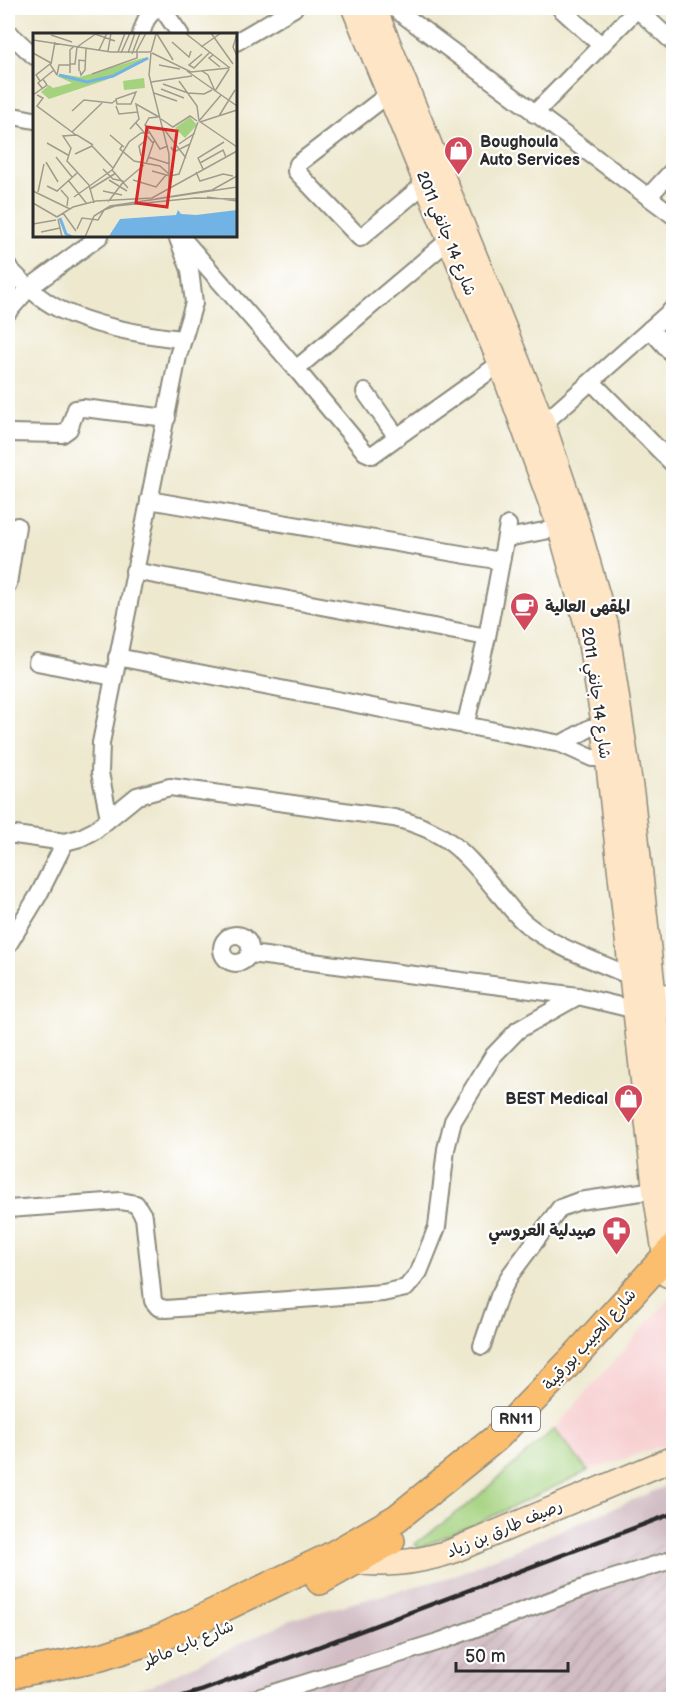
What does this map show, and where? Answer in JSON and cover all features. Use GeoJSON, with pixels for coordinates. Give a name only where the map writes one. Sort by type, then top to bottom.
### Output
{"type":"FeatureCollection","features":[{"type":"Feature","properties":{"kind":"main road","name":"شارع 14 جانفي 2011"},"geometry":{"type":"LineString","coordinates":[[354,8],[450,239],[507,357],[543,424],[576,521],[601,608],[617,758],[649,1002],[670,1262]]}},
{"type":"Feature","properties":{"kind":"main road","name":"شارع 14 جانفي 2011"},"geometry":{"type":"LineString","coordinates":[[374,8],[507,357],[560,528],[613,725]]}},
{"type":"Feature","properties":{"kind":"main road","name":"شارع 14 جانفي 2011"},"geometry":{"type":"LineString","coordinates":[[649,1002],[666,1055],[664,1187]]}},
{"type":"Feature","properties":{"kind":"main road","name":"شارع الحبيب بورقيبة"},"geometry":{"type":"LineString","coordinates":[[329,1557],[397,1518],[496,1438],[670,1262]]}},
{"type":"Feature","properties":{"kind":"main road","name":"شارع الحبيب بورقيبة"},"geometry":{"type":"LineString","coordinates":[[358,1562],[438,1509],[508,1450],[670,1262]]}},
{"type":"Feature","properties":{"kind":"main road","name":"رصيف طارق بن زياد"},"geometry":{"type":"LineString","coordinates":[[329,1557],[358,1562],[404,1564],[450,1552],[674,1458]]}},
{"type":"Feature","properties":{"kind":"main road","name":"شارع باب ماطر"},"geometry":{"type":"LineString","coordinates":[[8,1675],[101,1657],[153,1641],[197,1623],[329,1557]]}},
{"type":"Feature","properties":{"kind":"main road","name":"شارع باب ماطر"},"geometry":{"type":"LineString","coordinates":[[8,1692],[106,1674],[171,1653],[358,1562]]}},
{"type":"Feature","properties":{"kind":"street"},"geometry":{"type":"LineString","coordinates":[[141,33],[146,20],[155,8]]}},
{"type":"Feature","properties":{"kind":"street"},"geometry":{"type":"LineString","coordinates":[[162,8],[179,33]]}},
{"type":"Feature","properties":{"kind":"street"},"geometry":{"type":"LineString","coordinates":[[237,41],[294,8]]}},
{"type":"Feature","properties":{"kind":"street"},"geometry":{"type":"LineString","coordinates":[[394,8],[674,216]]}},
{"type":"Feature","properties":{"kind":"street"},"geometry":{"type":"LineString","coordinates":[[560,8],[601,45]]}},
{"type":"Feature","properties":{"kind":"street"},"geometry":{"type":"LineString","coordinates":[[534,114],[638,8],[674,43]]}},
{"type":"Feature","properties":{"kind":"street"},"geometry":{"type":"LineString","coordinates":[[8,32],[33,55]]}},
{"type":"Feature","properties":{"kind":"street"},"geometry":{"type":"LineString","coordinates":[[390,93],[298,164],[296,171],[353,234],[360,238],[427,182]]}},
{"type":"Feature","properties":{"kind":"street"},"geometry":{"type":"LineString","coordinates":[[8,115],[33,120]]}},
{"type":"Feature","properties":{"kind":"street"},"geometry":{"type":"LineString","coordinates":[[648,197],[674,169]]}},
{"type":"Feature","properties":{"kind":"street"},"geometry":{"type":"LineString","coordinates":[[8,312],[28,288],[99,237]]}},
{"type":"Feature","properties":{"kind":"street"},"geometry":{"type":"LineString","coordinates":[[109,818],[99,758],[113,677],[182,339],[191,316],[194,287],[178,237]]}},
{"type":"Feature","properties":{"kind":"street"},"geometry":{"type":"LineString","coordinates":[[179,237],[296,369],[364,452],[372,454],[507,357]]}},
{"type":"Feature","properties":{"kind":"street"},"geometry":{"type":"LineString","coordinates":[[296,369],[450,239]]}},
{"type":"Feature","properties":{"kind":"street"},"geometry":{"type":"LineString","coordinates":[[8,267],[28,288],[60,310],[82,318],[152,335],[182,339]]}},
{"type":"Feature","properties":{"kind":"street"},"geometry":{"type":"LineString","coordinates":[[543,424],[674,308]]}},
{"type":"Feature","properties":{"kind":"street"},"geometry":{"type":"LineString","coordinates":[[650,329],[674,356]]}},
{"type":"Feature","properties":{"kind":"street"},"geometry":{"type":"LineString","coordinates":[[592,382],[674,465]]}},
{"type":"Feature","properties":{"kind":"street"},"geometry":{"type":"LineString","coordinates":[[365,392],[397,437]]}},
{"type":"Feature","properties":{"kind":"street"},"geometry":{"type":"LineString","coordinates":[[8,433],[62,434],[69,429],[76,410],[83,408],[167,418]]}},
{"type":"Feature","properties":{"kind":"street"},"geometry":{"type":"LineString","coordinates":[[149,500],[501,561]]}},
{"type":"Feature","properties":{"kind":"street"},"geometry":{"type":"LineString","coordinates":[[8,584],[17,526]]}},
{"type":"Feature","properties":{"kind":"street"},"geometry":{"type":"LineString","coordinates":[[465,726],[487,637],[507,532],[560,528]]}},
{"type":"Feature","properties":{"kind":"street"},"geometry":{"type":"LineString","coordinates":[[134,571],[487,637]]}},
{"type":"Feature","properties":{"kind":"street"},"geometry":{"type":"LineString","coordinates":[[117,657],[561,744],[592,758],[617,758]]}},
{"type":"Feature","properties":{"kind":"street"},"geometry":{"type":"LineString","coordinates":[[37,662],[113,677]]}},
{"type":"Feature","properties":{"kind":"street"},"geometry":{"type":"LineString","coordinates":[[561,744],[591,728],[613,725]]}},
{"type":"Feature","properties":{"kind":"street"},"geometry":{"type":"LineString","coordinates":[[8,834],[65,842],[94,831],[136,796],[170,787],[394,818],[419,825],[446,837],[524,923],[649,1002]]}},
{"type":"Feature","properties":{"kind":"street"},"geometry":{"type":"LineString","coordinates":[[8,945],[39,894],[65,842]]}},
{"type":"Feature","properties":{"kind":"street"},"geometry":{"type":"LineString","coordinates":[[249,954],[578,996],[608,1002],[649,1002]]}},
{"type":"Feature","properties":{"kind":"street"},"geometry":{"type":"LineString","coordinates":[[8,1209],[121,1200],[136,1204],[144,1217],[153,1301],[158,1307],[166,1309],[383,1293],[406,1288],[419,1272],[437,1227],[448,1136],[453,1121],[469,1092],[493,1056],[518,1030],[578,996]]}},
{"type":"Feature","properties":{"kind":"street"},"geometry":{"type":"LineString","coordinates":[[482,1346],[499,1296],[510,1275],[560,1208],[579,1201],[664,1187]]}},
{"type":"Feature","properties":{"kind":"street"},"geometry":{"type":"LineString","coordinates":[[251,1700],[441,1641],[592,1585],[674,1559]]}},
{"type":"Feature","properties":{"kind":"shaded area"},"geometry":{"type":"Polygon","coordinates":[[[673,1294],[673,1442],[588,1471],[554,1429],[673,1294]]]}},
{"type":"Feature","properties":{"kind":"shaded area"},"geometry":{"type":"Polygon","coordinates":[[[673,1483],[673,1540],[608,1562],[412,1648],[239,1699],[82,1700],[152,1685],[293,1619],[450,1577],[673,1483]]]}},
{"type":"Feature","properties":{"kind":"shaded area"},"geometry":{"type":"Polygon","coordinates":[[[673,1540],[673,1699],[239,1700],[304,1681],[608,1562],[673,1540]]]}},
{"type":"Feature","properties":{"kind":"green space"},"geometry":{"type":"Polygon","coordinates":[[[554,1429],[588,1471],[478,1523],[418,1548],[415,1544],[470,1503],[554,1429]]]}},
{"type":"Feature","properties":{"kind":"railway"},"geometry":{"type":"LineString","coordinates":[[170,1700],[201,1691],[674,1513]]}},
{"type":"Feature","properties":{"kind":"place","name":"Boughoula Auto Services"},"geometry":{"type":"Point","coordinates":[459,176]}},
{"type":"Feature","properties":{"kind":"place","name":"المقهى العالية"},"geometry":{"type":"Point","coordinates":[524,632]}},
{"type":"Feature","properties":{"kind":"place","name":"BEST Medical"},"geometry":{"type":"Point","coordinates":[629,1124]}},
{"type":"Feature","properties":{"kind":"place","name":"صيدلية العروسي"},"geometry":{"type":"Point","coordinates":[617,1256]}}]}
